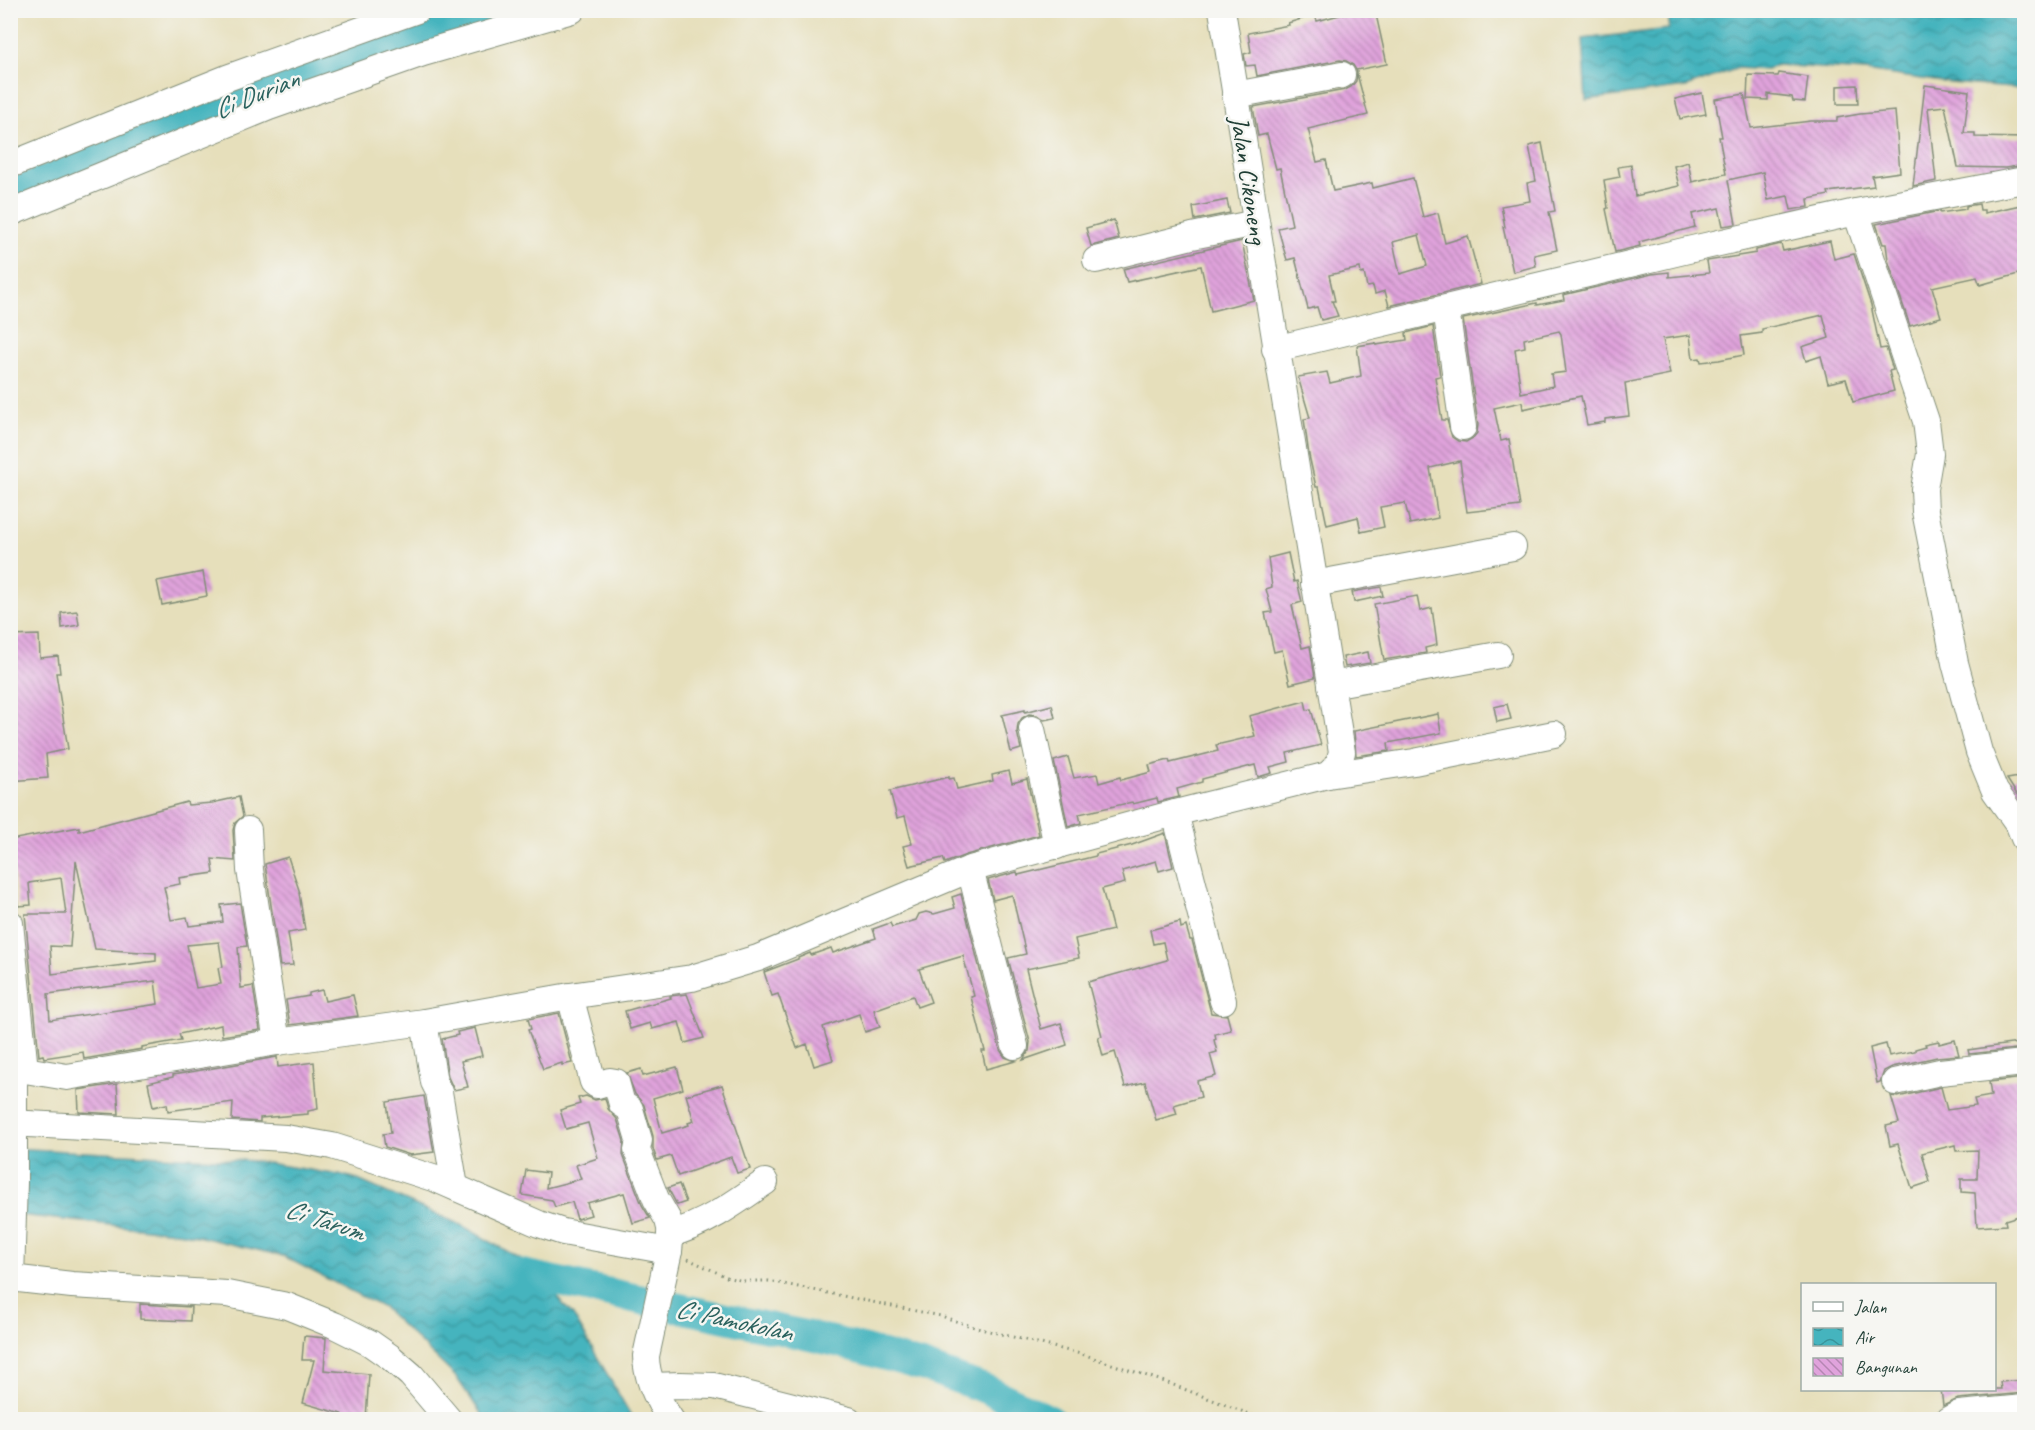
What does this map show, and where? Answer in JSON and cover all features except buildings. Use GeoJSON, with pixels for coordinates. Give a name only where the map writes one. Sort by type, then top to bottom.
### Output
{"type":"FeatureCollection","features":[{"type":"Feature","properties":{"kind":"street"},"geometry":{"type":"LineString","coordinates":[[10,165],[227,78],[417,10]]}},
{"type":"Feature","properties":{"kind":"street"},"geometry":{"type":"LineString","coordinates":[[10,213],[269,106],[423,53],[572,10]]}},
{"type":"Feature","properties":{"kind":"street","name":"Jalan Cikoneng"},"geometry":{"type":"LineString","coordinates":[[1222,10],[1275,349],[1342,752],[1338,765],[1328,775]]}},
{"type":"Feature","properties":{"kind":"street"},"geometry":{"type":"LineString","coordinates":[[1234,95],[1342,75]]}},
{"type":"Feature","properties":{"kind":"street"},"geometry":{"type":"LineString","coordinates":[[1275,349],[1856,212],[2025,180]]}},
{"type":"Feature","properties":{"kind":"street"},"geometry":{"type":"LineString","coordinates":[[1856,212],[1926,422],[1930,454],[1924,489],[1924,511],[1954,663],[1983,762],[1995,791],[2019,825],[2025,838]]}},
{"type":"Feature","properties":{"kind":"street"},"geometry":{"type":"LineString","coordinates":[[1096,260],[1256,223]]}},
{"type":"Feature","properties":{"kind":"street"},"geometry":{"type":"LineString","coordinates":[[1446,309],[1463,426]]}},
{"type":"Feature","properties":{"kind":"street"},"geometry":{"type":"LineString","coordinates":[[1314,584],[1513,547]]}},
{"type":"Feature","properties":{"kind":"street"},"geometry":{"type":"LineString","coordinates":[[1331,685],[1498,655]]}},
{"type":"Feature","properties":{"kind":"street"},"geometry":{"type":"LineString","coordinates":[[1032,729],[1057,846]]}},
{"type":"Feature","properties":{"kind":"street"},"geometry":{"type":"LineString","coordinates":[[16,1067],[67,1077],[277,1042],[424,1022],[711,974],[779,949],[970,870],[1175,813],[1328,775],[1414,762],[1554,734]]}},
{"type":"Feature","properties":{"kind":"street"},"geometry":{"type":"LineString","coordinates":[[1175,813],[1223,1001]]}},
{"type":"Feature","properties":{"kind":"street"},"geometry":{"type":"LineString","coordinates":[[248,830],[250,870],[277,1042]]}},
{"type":"Feature","properties":{"kind":"street"},"geometry":{"type":"LineString","coordinates":[[970,870],[1015,1046]]}},
{"type":"Feature","properties":{"kind":"street"},"geometry":{"type":"LineString","coordinates":[[10,923],[16,1067],[12,1126],[14,1182],[11,1278],[72,1285],[227,1294],[287,1306],[312,1315],[370,1343],[390,1357],[417,1382],[449,1419]]}},
{"type":"Feature","properties":{"kind":"street"},"geometry":{"type":"LineString","coordinates":[[570,996],[593,1082],[597,1084],[616,1082],[622,1104],[630,1109],[639,1140],[637,1150],[656,1199],[668,1220],[670,1243],[665,1279],[646,1356],[646,1368],[661,1404],[671,1419]]}},
{"type":"Feature","properties":{"kind":"street"},"geometry":{"type":"LineString","coordinates":[[424,1022],[434,1082],[439,1092],[455,1187]]}},
{"type":"Feature","properties":{"kind":"street"},"geometry":{"type":"LineString","coordinates":[[1895,1082],[1940,1072],[2025,1064]]}},
{"type":"Feature","properties":{"kind":"street"},"geometry":{"type":"LineString","coordinates":[[12,1126],[286,1138],[343,1149],[398,1165],[563,1232],[670,1243],[765,1182]]}},
{"type":"Feature","properties":{"kind":"street"},"geometry":{"type":"LineString","coordinates":[[653,1386],[714,1386],[849,1419]]}},
{"type":"Feature","properties":{"kind":"street"},"geometry":{"type":"LineString","coordinates":[[1948,1419],[1959,1414],[2025,1408]]}},
{"type":"Feature","properties":{"kind":"path"},"geometry":{"type":"LineString","coordinates":[[670,1243],[729,1278],[769,1281],[941,1316],[977,1328],[1085,1355],[1265,1419]]}},
{"type":"Feature","properties":{"kind":"water"},"geometry":{"type":"Polygon","coordinates":[[[1669,11],[2024,11],[2024,89],[1950,83],[1865,71],[1776,65],[1767,70],[1738,68],[1686,87],[1586,100],[1582,39],[1669,29],[1669,11]]]}},
{"type":"Feature","properties":{"kind":"water","name":"Ci Tarum"},"geometry":{"type":"Polygon","coordinates":[[[10,1148],[256,1161],[351,1177],[461,1225],[521,1259],[573,1315],[633,1419],[485,1419],[456,1377],[384,1308],[283,1256],[184,1233],[11,1214],[10,1148]]]}},
{"type":"Feature","properties":{"kind":"waterway","name":"Ci Durian"},"geometry":{"type":"LineString","coordinates":[[10,194],[375,46],[507,10]]}},
{"type":"Feature","properties":{"kind":"waterway","name":"Ci Pamokolan"},"geometry":{"type":"LineString","coordinates":[[499,1269],[837,1342],[925,1367],[988,1390],[1050,1420]]}}]}
